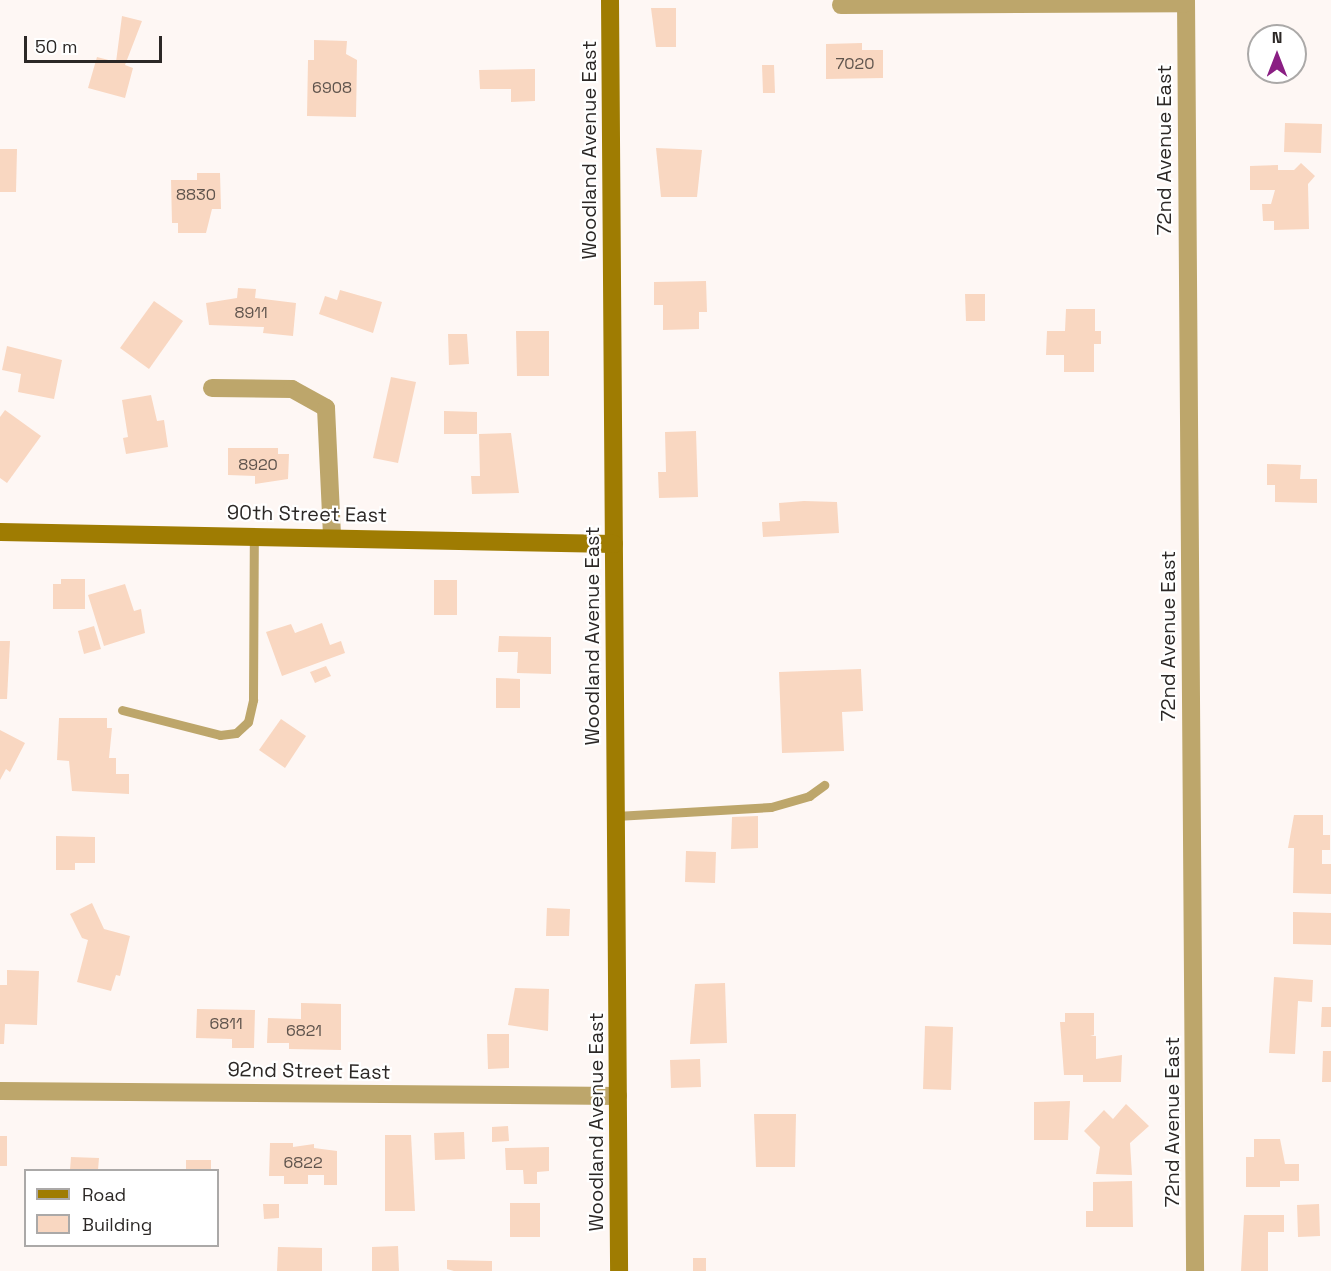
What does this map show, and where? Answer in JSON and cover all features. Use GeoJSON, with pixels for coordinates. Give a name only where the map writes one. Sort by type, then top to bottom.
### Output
{"type":"FeatureCollection","features":[{"type":"Feature","properties":{"kind":"street","name":"Woodland Avenue East"},"geometry":{"type":"LineString","coordinates":[[610,0],[619,1271]]}},
{"type":"Feature","properties":{"kind":"street"},"geometry":{"type":"LineString","coordinates":[[841,4],[1186,2]]}},
{"type":"Feature","properties":{"kind":"street","name":"72nd Avenue East"},"geometry":{"type":"LineString","coordinates":[[1186,2],[1195,1271]]}},
{"type":"Feature","properties":{"kind":"street"},"geometry":{"type":"LineString","coordinates":[[212,388],[292,389],[326,408],[332,536]]}},
{"type":"Feature","properties":{"kind":"street","name":"90th Street East"},"geometry":{"type":"LineString","coordinates":[[0,532],[332,536],[614,544]]}},
{"type":"Feature","properties":{"kind":"street","name":"92nd Street East"},"geometry":{"type":"LineString","coordinates":[[0,1091],[618,1096]]}},
{"type":"Feature","properties":{"kind":"lane"},"geometry":{"type":"LineString","coordinates":[[122,710],[220,735],[236,733],[249,722],[253,700],[254,535]]}},
{"type":"Feature","properties":{"kind":"lane"},"geometry":{"type":"LineString","coordinates":[[616,816],[771,807],[809,796],[824,785]]}},
{"type":"Feature","properties":{"kind":"building"},"geometry":{"type":"Polygon","coordinates":[[[651,8],[676,8],[676,47],[656,47],[651,8]]]}},
{"type":"Feature","properties":{"kind":"building"},"geometry":{"type":"Polygon","coordinates":[[[122,16],[142,21],[125,65],[133,68],[125,98],[88,88],[97,57],[116,62],[122,16]]]}},
{"type":"Feature","properties":{"kind":"building"},"geometry":{"type":"Polygon","coordinates":[[[314,40],[347,41],[346,54],[357,60],[356,117],[307,116],[308,60],[314,60],[314,40]]]}},
{"type":"Feature","properties":{"kind":"building"},"geometry":{"type":"Polygon","coordinates":[[[862,43],[862,50],[883,50],[883,78],[826,79],[826,44],[862,43]]]}},
{"type":"Feature","properties":{"kind":"building"},"geometry":{"type":"Polygon","coordinates":[[[762,65],[774,65],[775,93],[763,93],[762,65]]]}},
{"type":"Feature","properties":{"kind":"building"},"geometry":{"type":"Polygon","coordinates":[[[535,69],[535,101],[511,102],[511,89],[480,89],[479,70],[535,69]]]}},
{"type":"Feature","properties":{"kind":"building"},"geometry":{"type":"Polygon","coordinates":[[[1285,123],[1322,124],[1321,153],[1284,152],[1285,123]]]}},
{"type":"Feature","properties":{"kind":"building"},"geometry":{"type":"Polygon","coordinates":[[[656,148],[702,150],[697,197],[661,197],[656,148]]]}},
{"type":"Feature","properties":{"kind":"building"},"geometry":{"type":"Polygon","coordinates":[[[0,149],[17,149],[16,192],[0,192],[0,149]]]}},
{"type":"Feature","properties":{"kind":"building"},"geometry":{"type":"Polygon","coordinates":[[[1301,163],[1315,176],[1308,184],[1309,229],[1274,230],[1274,221],[1263,221],[1262,204],[1271,204],[1275,190],[1250,190],[1250,166],[1278,165],[1278,170],[1294,170],[1301,163]]]}},
{"type":"Feature","properties":{"kind":"building"},"geometry":{"type":"Polygon","coordinates":[[[197,173],[220,173],[221,209],[212,209],[206,233],[178,233],[178,223],[172,223],[171,180],[197,180],[197,173]]]}},
{"type":"Feature","properties":{"kind":"building"},"geometry":{"type":"Polygon","coordinates":[[[706,281],[707,312],[699,312],[699,329],[663,330],[663,305],[654,305],[654,282],[706,281]]]}},
{"type":"Feature","properties":{"kind":"building"},"geometry":{"type":"Polygon","coordinates":[[[238,288],[256,289],[255,298],[296,303],[293,336],[263,333],[264,327],[209,325],[206,303],[237,298],[238,288]]]}},
{"type":"Feature","properties":{"kind":"building"},"geometry":{"type":"Polygon","coordinates":[[[340,290],[382,302],[373,333],[319,314],[325,296],[337,300],[340,290]]]}},
{"type":"Feature","properties":{"kind":"building"},"geometry":{"type":"Polygon","coordinates":[[[965,294],[985,294],[985,321],[966,321],[965,294]]]}},
{"type":"Feature","properties":{"kind":"building"},"geometry":{"type":"Polygon","coordinates":[[[154,301],[183,321],[149,369],[120,348],[154,301]]]}},
{"type":"Feature","properties":{"kind":"building"},"geometry":{"type":"Polygon","coordinates":[[[1066,309],[1095,309],[1095,331],[1101,331],[1101,344],[1094,344],[1094,372],[1064,372],[1064,355],[1046,355],[1047,331],[1065,331],[1066,309]]]}},
{"type":"Feature","properties":{"kind":"building"},"geometry":{"type":"Polygon","coordinates":[[[516,331],[549,331],[549,376],[517,376],[516,331]]]}},
{"type":"Feature","properties":{"kind":"building"},"geometry":{"type":"Polygon","coordinates":[[[448,334],[467,334],[469,364],[449,365],[448,334]]]}},
{"type":"Feature","properties":{"kind":"building"},"geometry":{"type":"Polygon","coordinates":[[[7,346],[62,360],[54,399],[18,392],[21,374],[2,370],[7,346]]]}},
{"type":"Feature","properties":{"kind":"building"},"geometry":{"type":"Polygon","coordinates":[[[391,377],[416,382],[398,463],[373,458],[391,377]]]}},
{"type":"Feature","properties":{"kind":"building"},"geometry":{"type":"Polygon","coordinates":[[[151,395],[157,421],[164,420],[168,447],[126,454],[123,438],[128,437],[122,400],[151,395]]]}},
{"type":"Feature","properties":{"kind":"building"},"geometry":{"type":"Polygon","coordinates":[[[5,410],[41,436],[7,483],[0,478],[0,417],[5,410]]]}},
{"type":"Feature","properties":{"kind":"building"},"geometry":{"type":"Polygon","coordinates":[[[444,411],[477,412],[477,434],[444,434],[444,411]]]}},
{"type":"Feature","properties":{"kind":"building"},"geometry":{"type":"Polygon","coordinates":[[[696,431],[698,497],[659,498],[658,472],[666,472],[665,432],[696,431]]]}},
{"type":"Feature","properties":{"kind":"building"},"geometry":{"type":"Polygon","coordinates":[[[511,433],[519,493],[472,494],[471,476],[480,476],[479,434],[511,433]]]}},
{"type":"Feature","properties":{"kind":"building"},"geometry":{"type":"Polygon","coordinates":[[[228,448],[278,448],[278,454],[289,454],[288,479],[255,484],[255,476],[228,475],[228,448]]]}},
{"type":"Feature","properties":{"kind":"building"},"geometry":{"type":"Polygon","coordinates":[[[1267,464],[1301,465],[1300,479],[1317,479],[1317,503],[1275,502],[1275,485],[1267,485],[1267,464]]]}},
{"type":"Feature","properties":{"kind":"building"},"geometry":{"type":"Polygon","coordinates":[[[837,502],[839,533],[763,537],[762,522],[780,521],[779,503],[837,502]]]}},
{"type":"Feature","properties":{"kind":"building"},"geometry":{"type":"Polygon","coordinates":[[[61,579],[85,579],[85,609],[53,609],[53,584],[61,584],[61,579]]]}},
{"type":"Feature","properties":{"kind":"building"},"geometry":{"type":"Polygon","coordinates":[[[434,580],[457,580],[457,615],[434,615],[434,580]]]}},
{"type":"Feature","properties":{"kind":"building"},"geometry":{"type":"Polygon","coordinates":[[[125,584],[134,611],[141,609],[145,633],[104,646],[88,595],[125,584]]]}},
{"type":"Feature","properties":{"kind":"building"},"geometry":{"type":"Polygon","coordinates":[[[322,623],[330,645],[341,641],[345,653],[282,676],[266,632],[291,624],[295,633],[322,623]]]}},
{"type":"Feature","properties":{"kind":"building"},"geometry":{"type":"Polygon","coordinates":[[[94,626],[101,649],[84,654],[78,631],[94,626]]]}},
{"type":"Feature","properties":{"kind":"building"},"geometry":{"type":"Polygon","coordinates":[[[499,636],[551,637],[551,674],[517,673],[518,652],[498,652],[499,636]]]}},
{"type":"Feature","properties":{"kind":"building"},"geometry":{"type":"Polygon","coordinates":[[[0,641],[10,641],[7,699],[0,699],[0,641]]]}},
{"type":"Feature","properties":{"kind":"building"},"geometry":{"type":"Polygon","coordinates":[[[326,666],[331,676],[315,683],[310,672],[326,666]]]}},
{"type":"Feature","properties":{"kind":"building"},"geometry":{"type":"Polygon","coordinates":[[[861,669],[863,711],[842,712],[844,751],[782,753],[779,672],[861,669]]]}},
{"type":"Feature","properties":{"kind":"building"},"geometry":{"type":"Polygon","coordinates":[[[496,678],[520,679],[520,708],[496,708],[496,678]]]}},
{"type":"Feature","properties":{"kind":"building"},"geometry":{"type":"Polygon","coordinates":[[[59,718],[107,718],[107,728],[112,728],[109,758],[116,758],[116,774],[129,774],[129,794],[72,791],[69,761],[57,760],[59,718]]]}},
{"type":"Feature","properties":{"kind":"building"},"geometry":{"type":"Polygon","coordinates":[[[281,719],[306,736],[285,768],[259,750],[281,719]]]}},
{"type":"Feature","properties":{"kind":"building"},"geometry":{"type":"Polygon","coordinates":[[[0,730],[25,743],[10,772],[6,769],[0,780],[0,730]]]}},
{"type":"Feature","properties":{"kind":"building"},"geometry":{"type":"Polygon","coordinates":[[[1294,815],[1323,815],[1323,835],[1330,835],[1330,850],[1322,850],[1322,864],[1331,864],[1331,894],[1293,893],[1294,848],[1288,848],[1294,815]]]}},
{"type":"Feature","properties":{"kind":"building"},"geometry":{"type":"Polygon","coordinates":[[[758,816],[758,848],[731,849],[732,817],[758,816]]]}},
{"type":"Feature","properties":{"kind":"building"},"geometry":{"type":"Polygon","coordinates":[[[56,836],[95,837],[95,863],[75,863],[75,870],[56,870],[56,836]]]}},
{"type":"Feature","properties":{"kind":"building"},"geometry":{"type":"Polygon","coordinates":[[[686,851],[716,852],[715,883],[685,882],[686,851]]]}},
{"type":"Feature","properties":{"kind":"building"},"geometry":{"type":"Polygon","coordinates":[[[92,903],[104,929],[130,936],[120,976],[116,975],[111,991],[77,982],[88,940],[82,938],[70,914],[92,903]]]}},
{"type":"Feature","properties":{"kind":"building"},"geometry":{"type":"Polygon","coordinates":[[[547,908],[570,909],[569,936],[546,936],[547,908]]]}},
{"type":"Feature","properties":{"kind":"building"},"geometry":{"type":"Polygon","coordinates":[[[1293,912],[1331,913],[1331,945],[1293,944],[1293,912]]]}},
{"type":"Feature","properties":{"kind":"building"},"geometry":{"type":"Polygon","coordinates":[[[7,970],[39,971],[37,1025],[5,1024],[4,1044],[0,1044],[0,985],[7,985],[7,970]]]}},
{"type":"Feature","properties":{"kind":"building"},"geometry":{"type":"Polygon","coordinates":[[[1274,977],[1313,980],[1312,1002],[1298,1001],[1295,1054],[1269,1053],[1274,977]]]}},
{"type":"Feature","properties":{"kind":"building"},"geometry":{"type":"Polygon","coordinates":[[[725,983],[727,1043],[690,1044],[695,984],[725,983]]]}},
{"type":"Feature","properties":{"kind":"building"},"geometry":{"type":"Polygon","coordinates":[[[515,988],[549,989],[548,1031],[508,1025],[515,988]]]}},
{"type":"Feature","properties":{"kind":"building"},"geometry":{"type":"Polygon","coordinates":[[[301,1003],[341,1004],[341,1050],[289,1049],[289,1043],[267,1043],[268,1018],[301,1019],[301,1003]]]}},
{"type":"Feature","properties":{"kind":"building"},"geometry":{"type":"Polygon","coordinates":[[[1322,1007],[1331,1007],[1331,1027],[1321,1027],[1322,1007]]]}},
{"type":"Feature","properties":{"kind":"building"},"geometry":{"type":"Polygon","coordinates":[[[197,1009],[255,1010],[254,1048],[232,1048],[232,1039],[196,1038],[197,1009]]]}},
{"type":"Feature","properties":{"kind":"building"},"geometry":{"type":"Polygon","coordinates":[[[1065,1013],[1094,1013],[1094,1035],[1090,1036],[1096,1036],[1096,1059],[1122,1055],[1121,1082],[1083,1082],[1083,1075],[1064,1075],[1060,1022],[1065,1022],[1065,1013]]]}},
{"type":"Feature","properties":{"kind":"building"},"geometry":{"type":"Polygon","coordinates":[[[925,1026],[953,1027],[951,1090],[923,1089],[925,1026]]]}},
{"type":"Feature","properties":{"kind":"building"},"geometry":{"type":"Polygon","coordinates":[[[487,1034],[509,1034],[509,1068],[488,1069],[487,1034]]]}},
{"type":"Feature","properties":{"kind":"building"},"geometry":{"type":"Polygon","coordinates":[[[1323,1051],[1331,1051],[1331,1082],[1322,1082],[1323,1051]]]}},
{"type":"Feature","properties":{"kind":"building"},"geometry":{"type":"Polygon","coordinates":[[[700,1059],[701,1087],[671,1088],[670,1060],[700,1059]]]}},
{"type":"Feature","properties":{"kind":"building"},"geometry":{"type":"Polygon","coordinates":[[[1070,1101],[1068,1140],[1034,1140],[1034,1102],[1070,1101]]]}},
{"type":"Feature","properties":{"kind":"building"},"geometry":{"type":"Polygon","coordinates":[[[1126,1104],[1149,1126],[1130,1143],[1132,1175],[1096,1174],[1100,1147],[1084,1131],[1104,1110],[1113,1119],[1126,1104]]]}},
{"type":"Feature","properties":{"kind":"building"},"geometry":{"type":"Polygon","coordinates":[[[754,1114],[796,1114],[795,1167],[756,1167],[754,1114]]]}},
{"type":"Feature","properties":{"kind":"building"},"geometry":{"type":"Polygon","coordinates":[[[508,1126],[509,1141],[492,1142],[492,1127],[508,1126]]]}},
{"type":"Feature","properties":{"kind":"building"},"geometry":{"type":"Polygon","coordinates":[[[464,1132],[465,1159],[435,1160],[434,1133],[464,1132]]]}},
{"type":"Feature","properties":{"kind":"building"},"geometry":{"type":"Polygon","coordinates":[[[385,1135],[411,1135],[415,1211],[385,1211],[385,1135]]]}},
{"type":"Feature","properties":{"kind":"building"},"geometry":{"type":"Polygon","coordinates":[[[0,1136],[7,1136],[7,1166],[0,1166],[0,1136]]]}},
{"type":"Feature","properties":{"kind":"building"},"geometry":{"type":"Polygon","coordinates":[[[1254,1139],[1280,1139],[1285,1164],[1299,1164],[1299,1181],[1280,1181],[1280,1187],[1246,1187],[1246,1157],[1254,1157],[1254,1139]]]}},
{"type":"Feature","properties":{"kind":"building"},"geometry":{"type":"Polygon","coordinates":[[[270,1143],[293,1143],[293,1147],[314,1144],[314,1148],[337,1151],[337,1185],[324,1185],[324,1175],[308,1175],[308,1184],[284,1184],[284,1176],[269,1176],[270,1143]]]}},
{"type":"Feature","properties":{"kind":"building"},"geometry":{"type":"Polygon","coordinates":[[[549,1147],[549,1171],[537,1172],[537,1184],[524,1184],[523,1170],[506,1170],[505,1148],[549,1147]]]}},
{"type":"Feature","properties":{"kind":"building"},"geometry":{"type":"Polygon","coordinates":[[[71,1157],[99,1158],[98,1169],[70,1169],[71,1157]]]}},
{"type":"Feature","properties":{"kind":"building"},"geometry":{"type":"Polygon","coordinates":[[[186,1160],[211,1160],[211,1169],[186,1169],[186,1160]]]}},
{"type":"Feature","properties":{"kind":"building"},"geometry":{"type":"Polygon","coordinates":[[[1132,1181],[1133,1227],[1086,1227],[1086,1211],[1093,1211],[1093,1182],[1132,1181]]]}},
{"type":"Feature","properties":{"kind":"building"},"geometry":{"type":"Polygon","coordinates":[[[510,1203],[540,1203],[540,1237],[510,1237],[510,1203]]]}},
{"type":"Feature","properties":{"kind":"building"},"geometry":{"type":"Polygon","coordinates":[[[263,1204],[279,1204],[279,1218],[264,1219],[263,1204]]]}},
{"type":"Feature","properties":{"kind":"building"},"geometry":{"type":"Polygon","coordinates":[[[1319,1204],[1320,1236],[1298,1237],[1297,1205],[1319,1204]]]}},
{"type":"Feature","properties":{"kind":"building"},"geometry":{"type":"Polygon","coordinates":[[[1244,1215],[1284,1215],[1284,1232],[1268,1232],[1268,1271],[1241,1271],[1244,1215]]]}},
{"type":"Feature","properties":{"kind":"building"},"geometry":{"type":"Polygon","coordinates":[[[398,1246],[399,1271],[372,1271],[372,1247],[398,1246]]]}},
{"type":"Feature","properties":{"kind":"building"},"geometry":{"type":"Polygon","coordinates":[[[278,1247],[322,1248],[322,1271],[277,1271],[278,1247]]]}},
{"type":"Feature","properties":{"kind":"building"},"geometry":{"type":"Polygon","coordinates":[[[693,1258],[706,1258],[706,1271],[693,1271],[693,1258]]]}},
{"type":"Feature","properties":{"kind":"building"},"geometry":{"type":"Polygon","coordinates":[[[447,1260],[492,1261],[492,1271],[454,1271],[447,1269],[447,1260]]]}}]}
